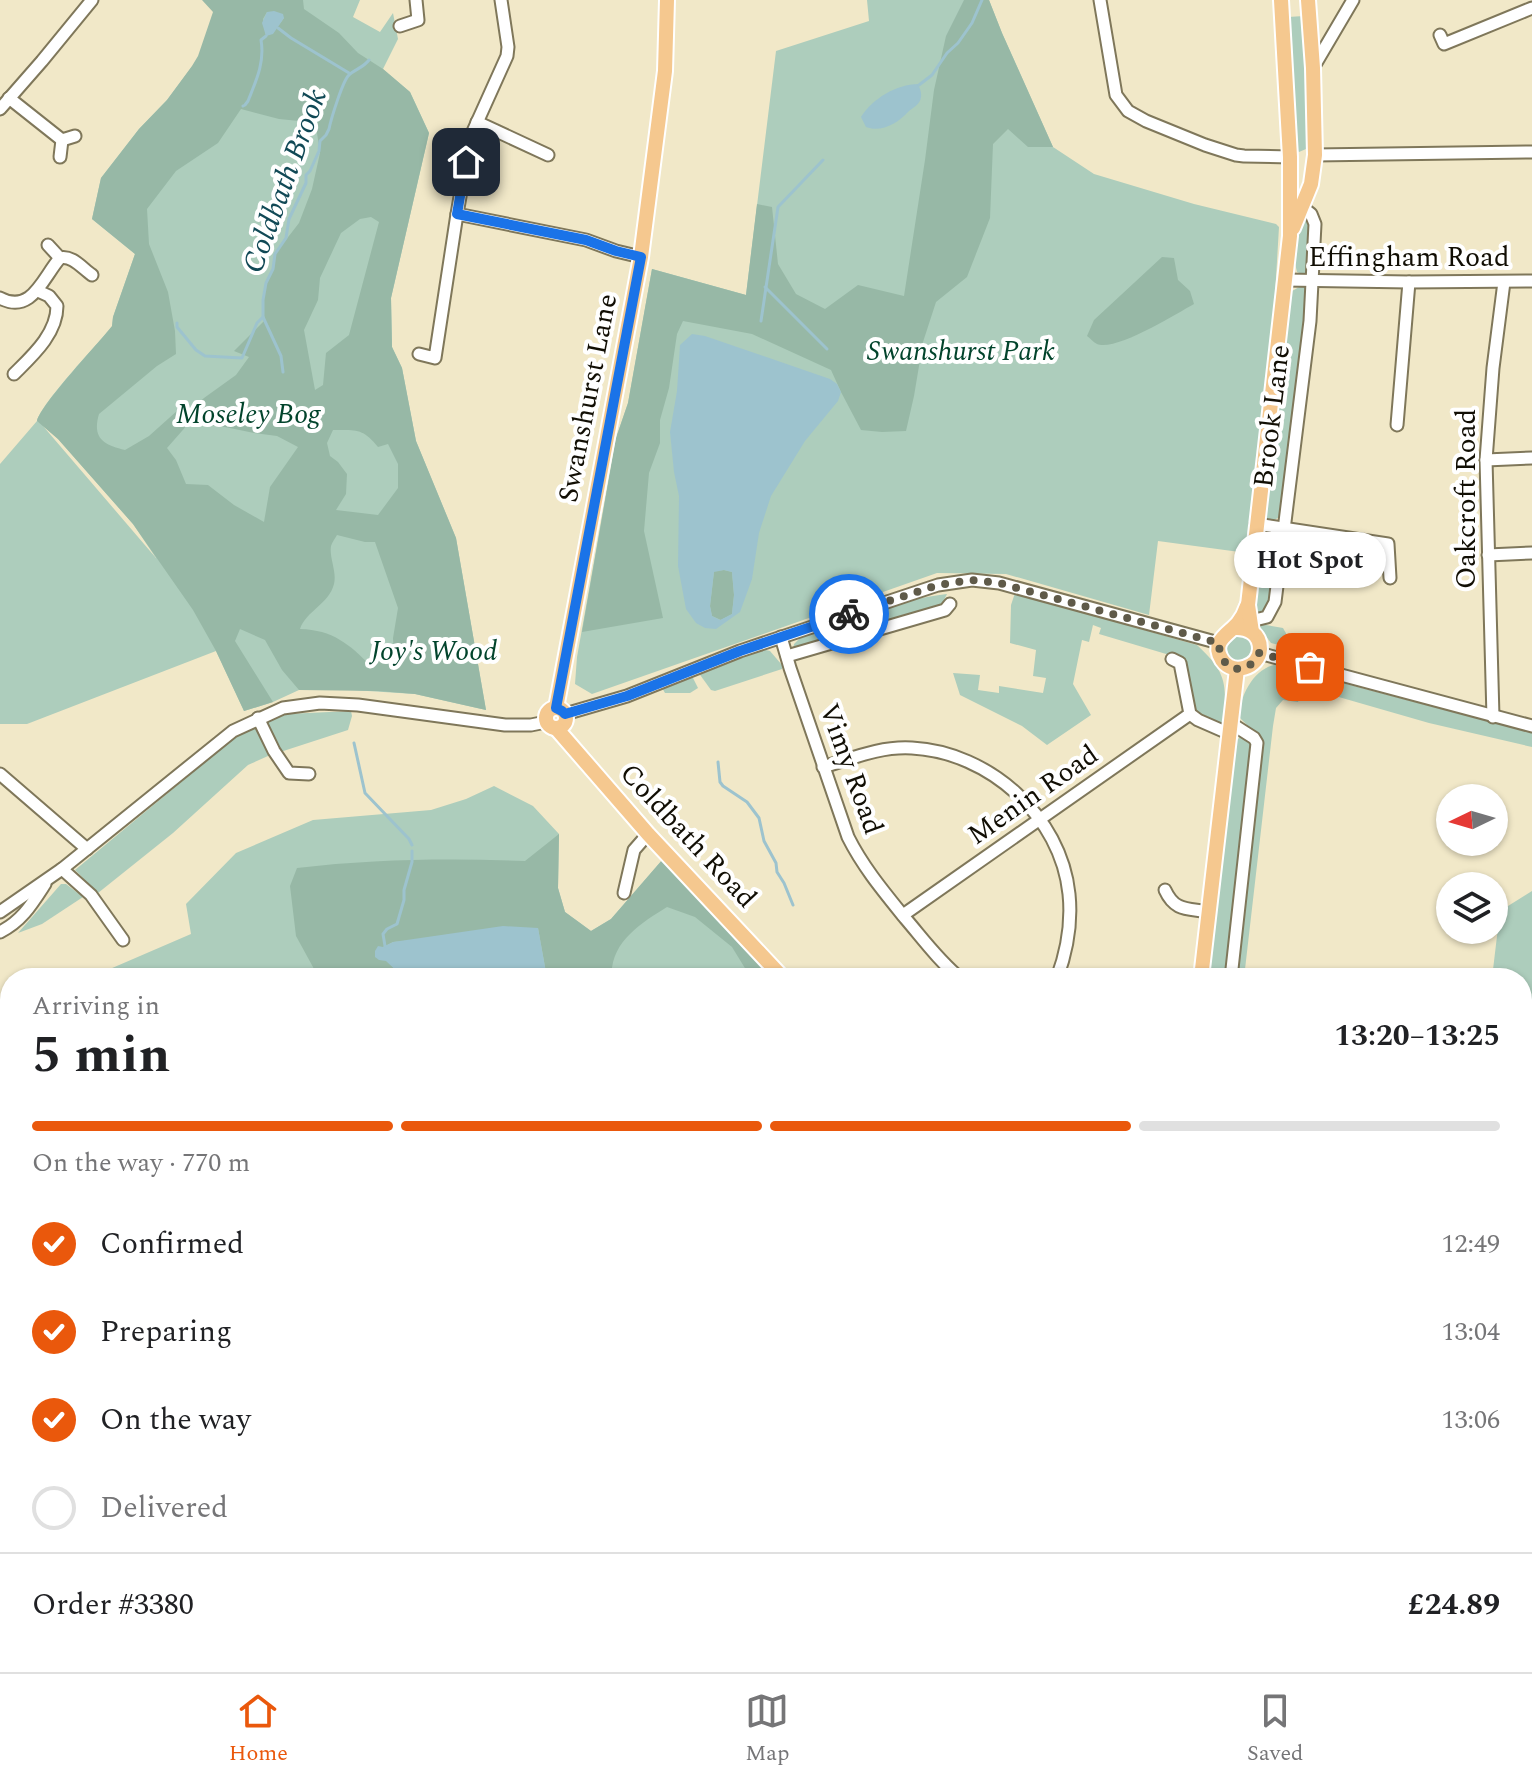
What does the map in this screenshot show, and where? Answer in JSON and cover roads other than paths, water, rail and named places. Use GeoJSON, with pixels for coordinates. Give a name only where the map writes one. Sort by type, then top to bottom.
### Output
{"type":"FeatureCollection","features":[{"type":"Feature","properties":{"kind":"main road","name":"Swanshurst Lane"},"geometry":{"type":"LineString","coordinates":[[560,711],[641,257],[665,71],[667,0]]}},
{"type":"Feature","properties":{"kind":"main road","name":"Brook Lane"},"geometry":{"type":"LineString","coordinates":[[1290,236],[1311,184],[1315,155],[1309,7]]}},
{"type":"Feature","properties":{"kind":"main road"},"geometry":{"type":"LineString","coordinates":[[1282,8],[1309,7]]}},
{"type":"Feature","properties":{"kind":"main road","name":"Brook Lane"},"geometry":{"type":"LineString","coordinates":[[1251,627],[1248,605],[1256,524],[1290,236],[1290,157],[1282,8]]}},
{"type":"Feature","properties":{"kind":"main road"},"geometry":{"type":"LineString","coordinates":[[1290,157],[1315,155]]}},
{"type":"Feature","properties":{"kind":"main road","name":"Brook Lane"},"geometry":{"type":"LineString","coordinates":[[1234,628],[1248,605]]}},
{"type":"Feature","properties":{"kind":"main road"},"geometry":{"type":"LineString","coordinates":[[1251,627],[1259,642],[1259,653],[1251,665],[1237,669],[1222,660],[1219,652],[1219,643],[1234,628],[1251,627]]}},
{"type":"Feature","properties":{"kind":"main road"},"geometry":{"type":"LineString","coordinates":[[1202,968],[1237,669]]}},
{"type":"Feature","properties":{"kind":"main road"},"geometry":{"type":"LineString","coordinates":[[551,725],[564,724],[560,711]]}},
{"type":"Feature","properties":{"kind":"main road","name":"Coldbath Road"},"geometry":{"type":"LineString","coordinates":[[551,725],[774,968]]}},
{"type":"Feature","properties":{"kind":"street"},"geometry":{"type":"LineString","coordinates":[[0,109],[92,0]]}},
{"type":"Feature","properties":{"kind":"street"},"geometry":{"type":"LineString","coordinates":[[400,26],[418,20],[416,0]]}},
{"type":"Feature","properties":{"kind":"street"},"geometry":{"type":"LineString","coordinates":[[466,147],[507,56],[501,0]]}},
{"type":"Feature","properties":{"kind":"street"},"geometry":{"type":"LineString","coordinates":[[1100,0],[1116,95],[1128,111],[1146,121],[1236,155],[1290,157]]}},
{"type":"Feature","properties":{"kind":"street"},"geometry":{"type":"LineString","coordinates":[[1313,68],[1353,0]]}},
{"type":"Feature","properties":{"kind":"street"},"geometry":{"type":"LineString","coordinates":[[1444,45],[1532,8]]}},
{"type":"Feature","properties":{"kind":"street"},"geometry":{"type":"LineString","coordinates":[[1311,31],[1331,32],[1337,28]]}},
{"type":"Feature","properties":{"kind":"street"},"geometry":{"type":"LineString","coordinates":[[9,98],[62,140]]}},
{"type":"Feature","properties":{"kind":"street"},"geometry":{"type":"LineString","coordinates":[[477,122],[548,155]]}},
{"type":"Feature","properties":{"kind":"street"},"geometry":{"type":"LineString","coordinates":[[62,140],[75,136]]}},
{"type":"Feature","properties":{"kind":"street"},"geometry":{"type":"LineString","coordinates":[[60,157],[62,140]]}},
{"type":"Feature","properties":{"kind":"street"},"geometry":{"type":"LineString","coordinates":[[1315,155],[1532,152]]}},
{"type":"Feature","properties":{"kind":"street"},"geometry":{"type":"LineString","coordinates":[[419,354],[435,358],[466,162]]}},
{"type":"Feature","properties":{"kind":"street","name":"Brook Lane"},"geometry":{"type":"LineString","coordinates":[[1251,627],[1267,617],[1275,602],[1285,528],[1310,321],[1315,224],[1311,214],[1302,207]]}},
{"type":"Feature","properties":{"kind":"street"},"geometry":{"type":"LineString","coordinates":[[457,214],[586,240],[641,257]]}},
{"type":"Feature","properties":{"kind":"street"},"geometry":{"type":"LineString","coordinates":[[48,245],[60,258]]}},
{"type":"Feature","properties":{"kind":"street"},"geometry":{"type":"LineString","coordinates":[[0,299],[18,302],[28,299],[38,291],[60,258],[72,259],[92,275]]}},
{"type":"Feature","properties":{"kind":"street","name":"Effingham Road"},"geometry":{"type":"LineString","coordinates":[[1285,280],[1532,281]]}},
{"type":"Feature","properties":{"kind":"street"},"geometry":{"type":"LineString","coordinates":[[1397,425],[1409,282]]}},
{"type":"Feature","properties":{"kind":"street","name":"Oakcroft Road"},"geometry":{"type":"LineString","coordinates":[[1493,717],[1486,460],[1504,282]]}},
{"type":"Feature","properties":{"kind":"street"},"geometry":{"type":"LineString","coordinates":[[14,374],[46,339],[54,323],[57,306],[49,296],[38,291]]}},
{"type":"Feature","properties":{"kind":"street"},"geometry":{"type":"LineString","coordinates":[[1486,460],[1532,458]]}},
{"type":"Feature","properties":{"kind":"street"},"geometry":{"type":"LineString","coordinates":[[1256,524],[1388,544],[1390,578]]}},
{"type":"Feature","properties":{"kind":"street"},"geometry":{"type":"LineString","coordinates":[[1488,555],[1532,553]]}},
{"type":"Feature","properties":{"kind":"street"},"geometry":{"type":"LineString","coordinates":[[560,711],[627,696],[781,637],[938,585],[972,580],[999,583],[1219,643]]}},
{"type":"Feature","properties":{"kind":"street"},"geometry":{"type":"LineString","coordinates":[[787,656],[945,610],[950,604]]}},
{"type":"Feature","properties":{"kind":"street","name":"Vimy Road"},"geometry":{"type":"LineString","coordinates":[[781,637],[848,837],[861,862],[948,968]]}},
{"type":"Feature","properties":{"kind":"street"},"geometry":{"type":"LineString","coordinates":[[1259,653],[1532,726]]}},
{"type":"Feature","properties":{"kind":"street"},"geometry":{"type":"LineString","coordinates":[[1172,659],[1180,663],[1190,714],[1198,720],[1254,738],[1257,743],[1232,968]]}},
{"type":"Feature","properties":{"kind":"street"},"geometry":{"type":"LineString","coordinates":[[0,912],[48,880],[233,731],[283,708],[320,703],[378,707],[505,725],[551,725]]}},
{"type":"Feature","properties":{"kind":"street","name":"Menin Road"},"geometry":{"type":"LineString","coordinates":[[903,915],[1190,714]]}},
{"type":"Feature","properties":{"kind":"street"},"geometry":{"type":"LineString","coordinates":[[258,718],[289,773],[309,774]]}},
{"type":"Feature","properties":{"kind":"street"},"geometry":{"type":"LineString","coordinates":[[823,767],[879,749],[916,748],[975,764],[1016,792],[1040,819],[1064,868],[1069,893],[1068,942],[1060,968]]}},
{"type":"Feature","properties":{"kind":"street"},"geometry":{"type":"LineString","coordinates":[[0,774],[87,849]]}},
{"type":"Feature","properties":{"kind":"street"},"geometry":{"type":"LineString","coordinates":[[624,893],[634,850],[648,834]]}},
{"type":"Feature","properties":{"kind":"street"},"geometry":{"type":"LineString","coordinates":[[62,869],[91,895],[123,940]]}},
{"type":"Feature","properties":{"kind":"street"},"geometry":{"type":"LineString","coordinates":[[0,932],[26,913],[48,880]]}},
{"type":"Feature","properties":{"kind":"street"},"geometry":{"type":"LineString","coordinates":[[1165,890],[1171,902],[1180,907],[1209,912]]}},
{"type":"Feature","properties":{"kind":"water"},"geometry":{"type":"Polygon","coordinates":[[[267,12],[283,14],[284,18],[273,34],[266,36],[262,23],[267,12]]]}},
{"type":"Feature","properties":{"kind":"water"},"geometry":{"type":"Polygon","coordinates":[[[918,84],[920,100],[904,116],[883,128],[866,127],[861,117],[878,99],[902,87],[918,84]]]}},
{"type":"Feature","properties":{"kind":"water"},"geometry":{"type":"Polygon","coordinates":[[[692,334],[705,336],[830,379],[841,392],[838,401],[805,441],[771,496],[759,533],[752,579],[740,612],[716,629],[696,623],[686,609],[678,566],[679,496],[670,432],[680,345],[692,334]],[[714,572],[710,606],[712,616],[720,620],[732,614],[732,572],[714,572]]]}},
{"type":"Feature","properties":{"kind":"water"},"geometry":{"type":"Polygon","coordinates":[[[503,926],[538,928],[545,968],[393,968],[375,957],[378,946],[503,926]]]}},
{"type":"Feature","properties":{"kind":"waterway"},"geometry":{"type":"LineString","coordinates":[[919,85],[932,75],[958,43],[972,23],[982,0]]}},
{"type":"Feature","properties":{"kind":"waterway"},"geometry":{"type":"LineString","coordinates":[[278,28],[349,73]]}},
{"type":"Feature","properties":{"kind":"waterway"},"geometry":{"type":"LineString","coordinates":[[243,106],[257,79],[262,56],[261,40],[266,36]]}},
{"type":"Feature","properties":{"kind":"waterway","name":"Coldbath Brook"},"geometry":{"type":"LineString","coordinates":[[283,372],[281,356],[263,317],[266,283],[273,269],[275,254],[286,238],[289,219],[306,183],[306,175],[319,151],[320,141],[329,129],[344,84],[349,75],[369,60]]}},
{"type":"Feature","properties":{"kind":"waterway"},"geometry":{"type":"LineString","coordinates":[[761,321],[778,207],[823,160]]}},
{"type":"Feature","properties":{"kind":"waterway"},"geometry":{"type":"LineString","coordinates":[[765,287],[827,349]]}},
{"type":"Feature","properties":{"kind":"waterway"},"geometry":{"type":"LineString","coordinates":[[177,323],[196,350],[205,356],[242,358],[257,323],[263,317]]}},
{"type":"Feature","properties":{"kind":"waterway","name":"Coldbath Brook"},"geometry":{"type":"LineString","coordinates":[[354,743],[365,793],[412,845]]}},
{"type":"Feature","properties":{"kind":"waterway"},"geometry":{"type":"LineString","coordinates":[[718,762],[720,782],[747,802],[759,818],[764,841],[793,905]]}},
{"type":"Feature","properties":{"kind":"waterway","name":"Coldbath Brook"},"geometry":{"type":"LineString","coordinates":[[389,948],[385,946],[383,934],[397,924],[412,851]]}},
{"type":"Feature","properties":{"kind":"place","name":"Hot Spot"},"geometry":{"type":"Point","coordinates":[1310,667]}},
{"type":"Feature","properties":{"kind":"park label","name":"Swanshurst Park"},"geometry":{"type":"Point","coordinates":[961,351]}},
{"type":"Feature","properties":{"kind":"park label","name":"Moseley Bog"},"geometry":{"type":"Point","coordinates":[248,414]}},
{"type":"Feature","properties":{"kind":"park label","name":"Joy's Wood"},"geometry":{"type":"Point","coordinates":[434,651]}}]}
